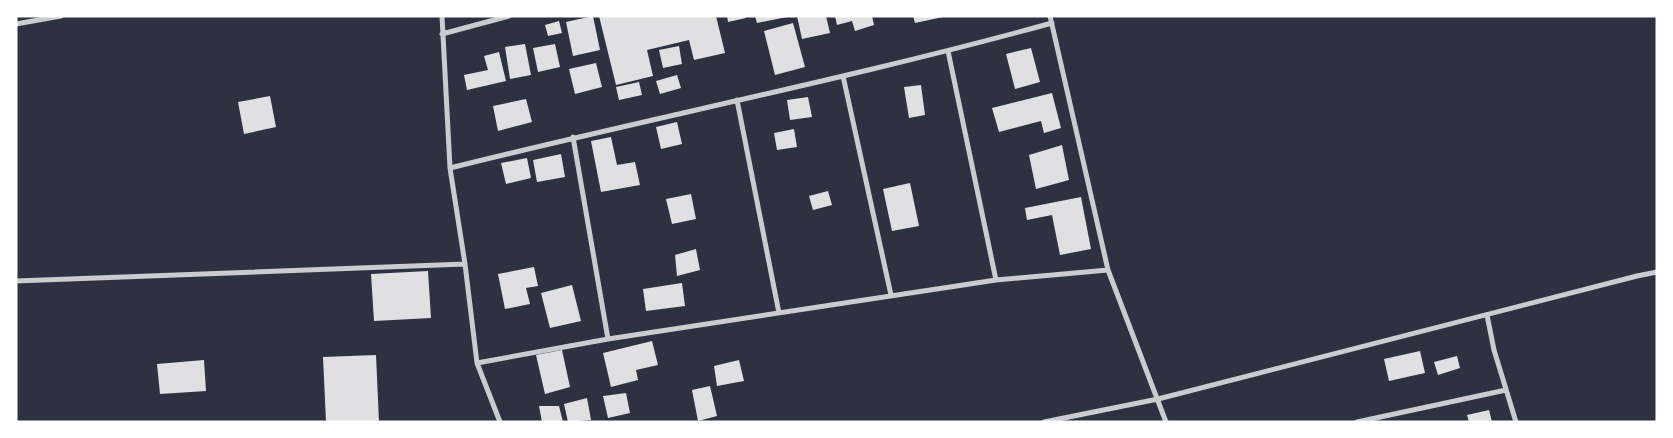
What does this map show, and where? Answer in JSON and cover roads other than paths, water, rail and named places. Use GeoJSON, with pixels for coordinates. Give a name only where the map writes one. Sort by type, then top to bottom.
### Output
{"type":"FeatureCollection","features":[{"type":"Feature","properties":{"kind":"street"},"geometry":{"type":"LineString","coordinates":[[16,24],[61,16]]}},
{"type":"Feature","properties":{"kind":"street"},"geometry":{"type":"LineString","coordinates":[[442,16],[450,168],[465,264],[477,363],[500,422]]}},
{"type":"Feature","properties":{"kind":"street"},"geometry":{"type":"LineString","coordinates":[[442,34],[509,16]]}},
{"type":"Feature","properties":{"kind":"street"},"geometry":{"type":"LineString","coordinates":[[1050,16],[1108,270],[1166,422]]}},
{"type":"Feature","properties":{"kind":"street"},"geometry":{"type":"LineString","coordinates":[[450,168],[948,51],[1052,23]]}},
{"type":"Feature","properties":{"kind":"street"},"geometry":{"type":"LineString","coordinates":[[948,51],[996,280]]}},
{"type":"Feature","properties":{"kind":"street"},"geometry":{"type":"LineString","coordinates":[[843,76],[891,295]]}},
{"type":"Feature","properties":{"kind":"street"},"geometry":{"type":"LineString","coordinates":[[737,100],[779,313]]}},
{"type":"Feature","properties":{"kind":"street"},"geometry":{"type":"LineString","coordinates":[[573,138],[608,339]]}},
{"type":"Feature","properties":{"kind":"street"},"geometry":{"type":"LineString","coordinates":[[16,281],[465,264]]}},
{"type":"Feature","properties":{"kind":"street"},"geometry":{"type":"LineString","coordinates":[[477,363],[608,339],[891,295],[996,280],[1108,270]]}},
{"type":"Feature","properties":{"kind":"street"},"geometry":{"type":"LineString","coordinates":[[1044,422],[1158,399],[1657,272]]}},
{"type":"Feature","properties":{"kind":"street"},"geometry":{"type":"LineString","coordinates":[[1486,315],[1516,422]]}},
{"type":"Feature","properties":{"kind":"street"},"geometry":{"type":"LineString","coordinates":[[1357,422],[1506,390]]}}]}
